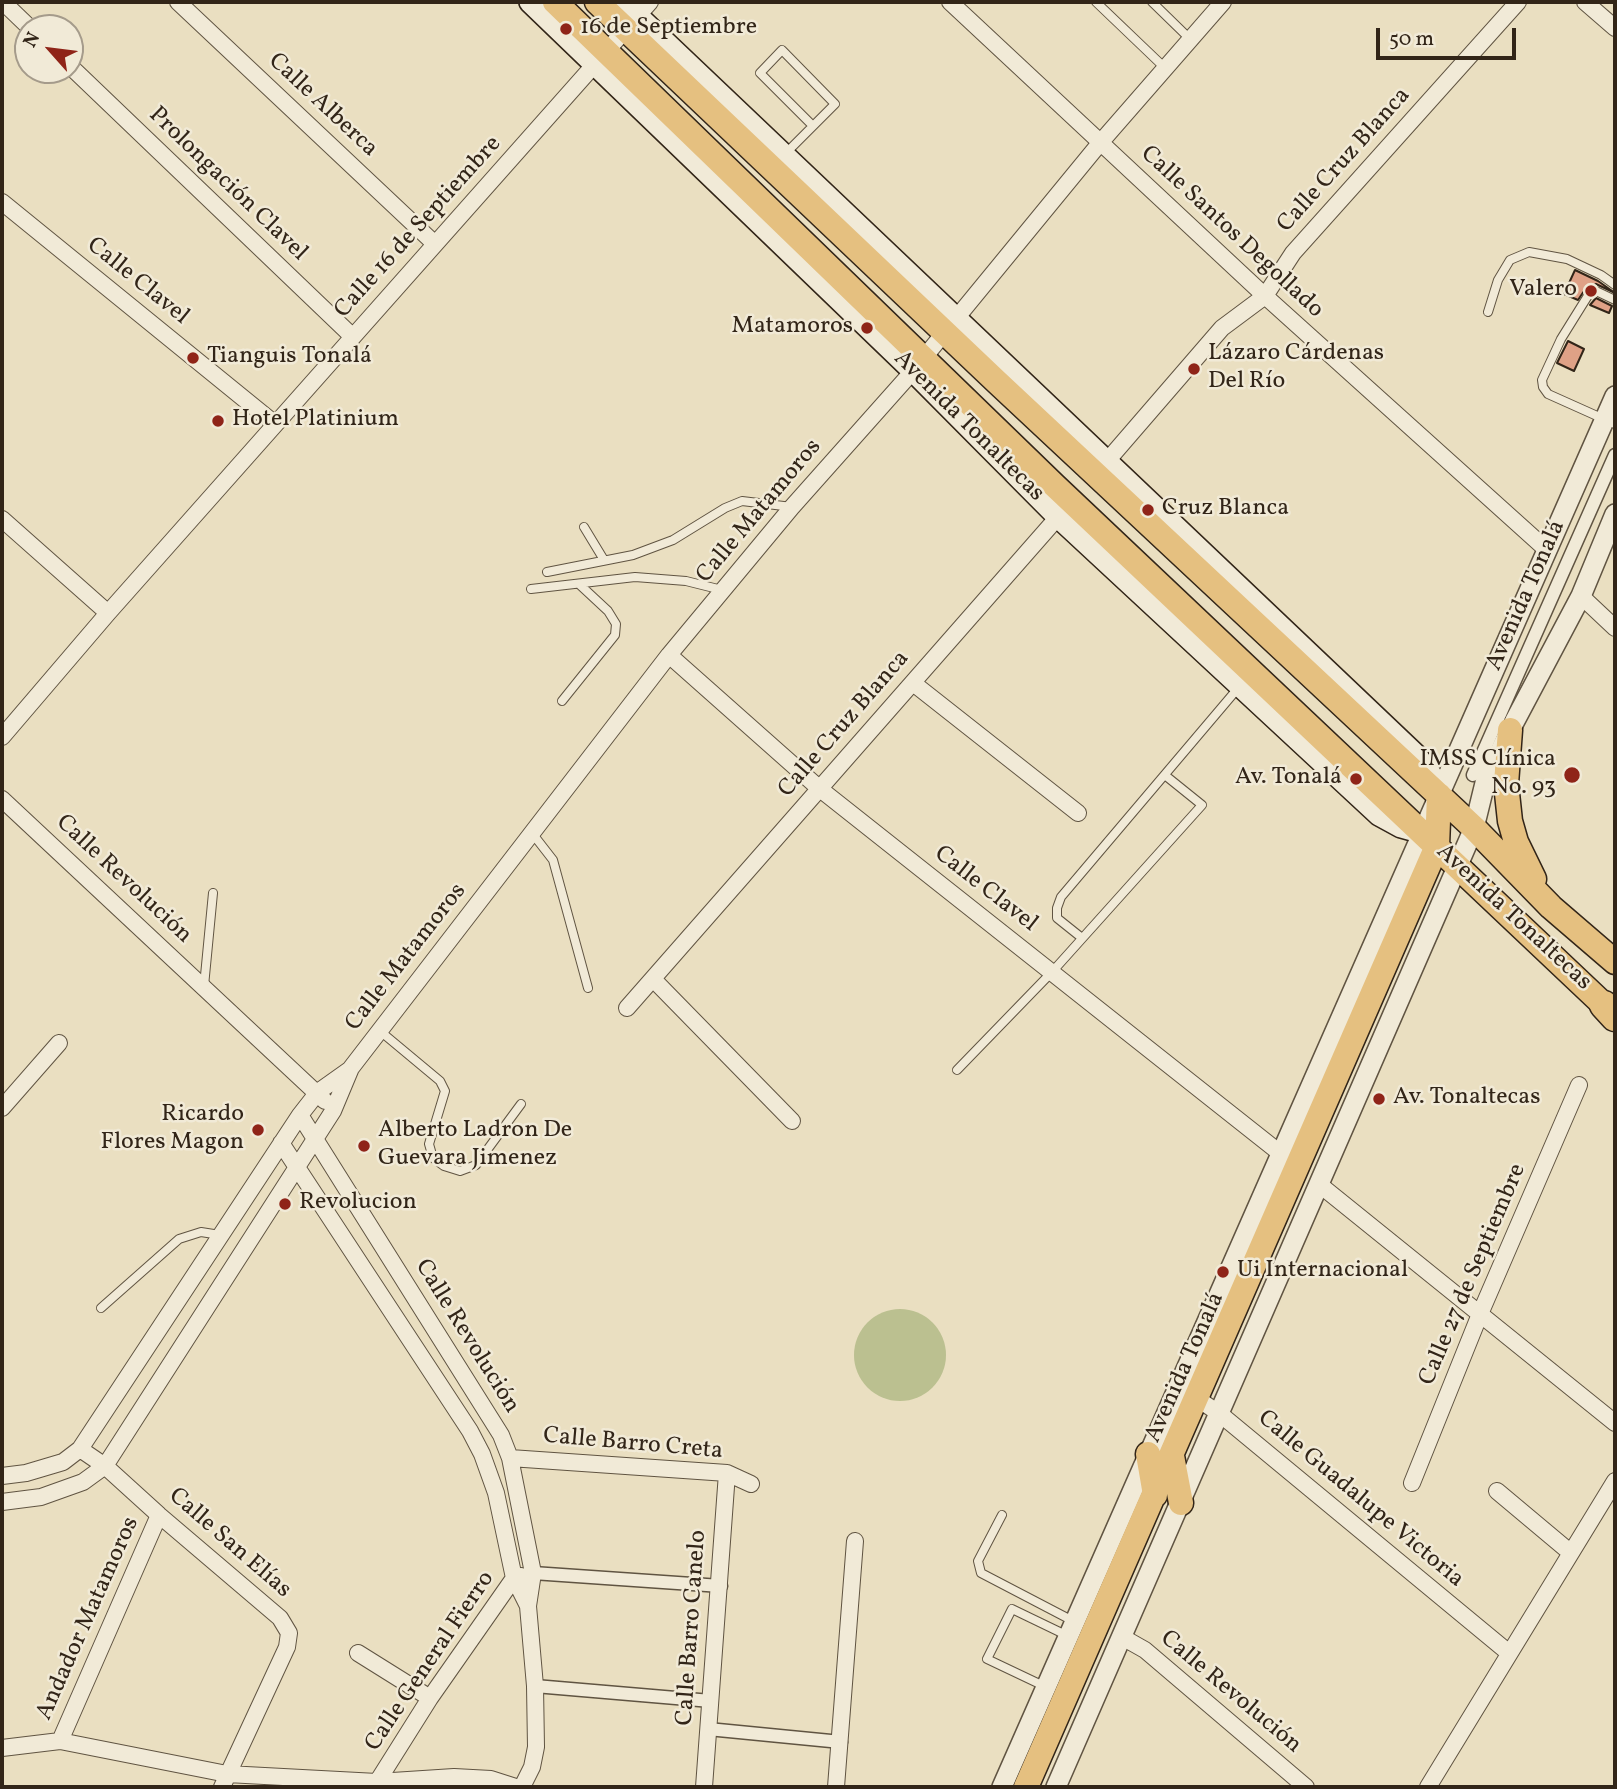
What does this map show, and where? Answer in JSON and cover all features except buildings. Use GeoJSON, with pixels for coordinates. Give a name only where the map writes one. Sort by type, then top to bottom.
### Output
{"type":"FeatureCollection","features":[{"type":"Feature","properties":{"kind":"main road","name":"Avenida Tonaltecas"},"geometry":{"type":"LineString","coordinates":[[530,2],[601,58],[1065,509],[1240,686],[1379,815],[1429,839]]}},
{"type":"Feature","properties":{"kind":"main road","name":"Avenida Tonaltecas"},"geometry":{"type":"LineString","coordinates":[[555,2],[601,58]]}},
{"type":"Feature","properties":{"kind":"main road","name":"Avenida Tonaltecas"},"geometry":{"type":"LineString","coordinates":[[597,2],[634,12],[784,155],[950,325]]}},
{"type":"Feature","properties":{"kind":"main road","name":"Avenida Tonaltecas"},"geometry":{"type":"LineString","coordinates":[[634,12],[950,325],[1101,467],[1474,828],[1551,907],[1615,962]]}},
{"type":"Feature","properties":{"kind":"main road","name":"Avenida Tonaltecas"},"geometry":{"type":"LineString","coordinates":[[1065,509],[1458,865],[1612,1012]]}},
{"type":"Feature","properties":{"kind":"main road"},"geometry":{"type":"LineString","coordinates":[[1510,730],[1506,784],[1510,821],[1525,863],[1551,907]]}},
{"type":"Feature","properties":{"kind":"main road","name":"Avenida Tonalá"},"geometry":{"type":"LineString","coordinates":[[1026,1787],[1155,1495],[1160,1455],[1429,839],[1439,795]]}},
{"type":"Feature","properties":{"kind":"main road"},"geometry":{"type":"LineString","coordinates":[[1429,839],[1474,828]]}},
{"type":"Feature","properties":{"kind":"main road"},"geometry":{"type":"LineString","coordinates":[[1160,1455],[1181,1503]]}},
{"type":"Feature","properties":{"kind":"street","name":"Calle Alberca"},"geometry":{"type":"LineString","coordinates":[[178,2],[435,244]]}},
{"type":"Feature","properties":{"kind":"street","name":"Calle Santos Degollado"},"geometry":{"type":"LineString","coordinates":[[950,2],[1265,296],[1547,550]]}},
{"type":"Feature","properties":{"kind":"street","name":"Calle Matamoros"},"geometry":{"type":"LineString","coordinates":[[2,1476],[26,1473],[63,1462],[80,1449],[300,1115],[318,1093],[351,1068],[669,655],[792,507],[918,365],[1100,143],[1223,2]]}},
{"type":"Feature","properties":{"kind":"street","name":"Calle Cruz Blanca"},"geometry":{"type":"LineString","coordinates":[[1101,467],[1222,328],[1265,296],[1293,253],[1518,2]]}},
{"type":"Feature","properties":{"kind":"street"},"geometry":{"type":"LineString","coordinates":[[1585,2],[1615,28]]}},
{"type":"Feature","properties":{"kind":"street","name":"Calle 16 de Septiembre"},"geometry":{"type":"LineString","coordinates":[[2,737],[108,613],[601,58],[634,12]]}},
{"type":"Feature","properties":{"kind":"street","name":"Prolongación Clavel"},"geometry":{"type":"LineString","coordinates":[[84,79],[353,337]]}},
{"type":"Feature","properties":{"kind":"street","name":"Calle Clavel"},"geometry":{"type":"LineString","coordinates":[[2,202],[275,424]]}},
{"type":"Feature","properties":{"kind":"street","name":"Avenida Tonalá"},"geometry":{"type":"LineString","coordinates":[[1439,795],[1547,550],[1610,422],[1615,396]]}},
{"type":"Feature","properties":{"kind":"street"},"geometry":{"type":"LineString","coordinates":[[1473,775],[1615,455]]}},
{"type":"Feature","properties":{"kind":"street","name":"Calle Cruz Blanca"},"geometry":{"type":"LineString","coordinates":[[627,1008],[1065,509]]}},
{"type":"Feature","properties":{"kind":"street","name":"Avenida Tonalá"},"geometry":{"type":"LineString","coordinates":[[1056,1787],[1474,828],[1486,783],[1510,730],[1581,596],[1615,514]]}},
{"type":"Feature","properties":{"kind":"street"},"geometry":{"type":"LineString","coordinates":[[2,519],[108,613]]}},
{"type":"Feature","properties":{"kind":"street"},"geometry":{"type":"LineString","coordinates":[[1581,596],[1615,628]]}},
{"type":"Feature","properties":{"kind":"street","name":"Calle Clavel"},"geometry":{"type":"LineString","coordinates":[[669,655],[820,789],[1280,1153]]}},
{"type":"Feature","properties":{"kind":"street"},"geometry":{"type":"LineString","coordinates":[[913,683],[1078,813]]}},
{"type":"Feature","properties":{"kind":"street","name":"Calle Revolución"},"geometry":{"type":"LineString","coordinates":[[2,799],[318,1093],[333,1111]]}},
{"type":"Feature","properties":{"kind":"street","name":"Avenida Tonalá"},"geometry":{"type":"LineString","coordinates":[[1188,1392],[1280,1153],[1429,839]]}},
{"type":"Feature","properties":{"kind":"street"},"geometry":{"type":"LineString","coordinates":[[653,979],[792,1121]]}},
{"type":"Feature","properties":{"kind":"street"},"geometry":{"type":"LineString","coordinates":[[2,1108],[59,1043]]}},
{"type":"Feature","properties":{"kind":"street","name":"Calle Matamoros"},"geometry":{"type":"LineString","coordinates":[[2,1502],[41,1497],[83,1482],[105,1466],[333,1111],[351,1068]]}},
{"type":"Feature","properties":{"kind":"street","name":"Calle 27 de Septiembre"},"geometry":{"type":"LineString","coordinates":[[1412,1483],[1480,1314],[1579,1085]]}},
{"type":"Feature","properties":{"kind":"street","name":"Calle Revolución"},"geometry":{"type":"LineString","coordinates":[[300,1115],[501,1435],[510,1458],[533,1573],[528,1606],[535,1686],[536,1747],[532,1768],[522,1787]]}},
{"type":"Feature","properties":{"kind":"street","name":"Calle Revolución"},"geometry":{"type":"LineString","coordinates":[[281,1143],[470,1431],[482,1454],[496,1493],[514,1578],[528,1606]]}},
{"type":"Feature","properties":{"kind":"street"},"geometry":{"type":"LineString","coordinates":[[1320,1185],[1615,1423]]}},
{"type":"Feature","properties":{"kind":"street","name":"Calle Guadalupe Victoria"},"geometry":{"type":"LineString","coordinates":[[1188,1392],[1220,1414],[1509,1653]]}},
{"type":"Feature","properties":{"kind":"street","name":"Calle San Elías"},"geometry":{"type":"LineString","coordinates":[[80,1449],[105,1466],[280,1618],[289,1633],[287,1647],[224,1781]]}},
{"type":"Feature","properties":{"kind":"street","name":"Avenida Tonalá"},"geometry":{"type":"LineString","coordinates":[[1002,1787],[1071,1629],[1160,1455]]}},
{"type":"Feature","properties":{"kind":"street","name":"Calle Barro Creta"},"geometry":{"type":"LineString","coordinates":[[510,1458],[727,1473],[751,1484]]}},
{"type":"Feature","properties":{"kind":"street","name":"Calle Barro Canelo"},"geometry":{"type":"LineString","coordinates":[[704,1787],[721,1586],[727,1473]]}},
{"type":"Feature","properties":{"kind":"street"},"geometry":{"type":"LineString","coordinates":[[1428,1787],[1615,1481]]}},
{"type":"Feature","properties":{"kind":"street"},"geometry":{"type":"LineString","coordinates":[[1497,1492],[1571,1553]]}},
{"type":"Feature","properties":{"kind":"street","name":"Andador Matamoros"},"geometry":{"type":"LineString","coordinates":[[60,1741],[159,1515]]}},
{"type":"Feature","properties":{"kind":"street"},"geometry":{"type":"LineString","coordinates":[[836,1787],[855,1541]]}},
{"type":"Feature","properties":{"kind":"street"},"geometry":{"type":"LineString","coordinates":[[533,1573],[721,1586]]}},
{"type":"Feature","properties":{"kind":"street","name":"Calle General Fierro"},"geometry":{"type":"LineString","coordinates":[[376,1785],[430,1698],[514,1578],[533,1573]]}},
{"type":"Feature","properties":{"kind":"street","name":"Calle Revolución"},"geometry":{"type":"LineString","coordinates":[[1122,1637],[1145,1650],[1306,1787]]}},
{"type":"Feature","properties":{"kind":"street"},"geometry":{"type":"LineString","coordinates":[[358,1653],[430,1698]]}},
{"type":"Feature","properties":{"kind":"street"},"geometry":{"type":"LineString","coordinates":[[535,1686],[711,1701]]}},
{"type":"Feature","properties":{"kind":"street"},"geometry":{"type":"LineString","coordinates":[[708,1729],[841,1742]]}},
{"type":"Feature","properties":{"kind":"street"},"geometry":{"type":"LineString","coordinates":[[2,1748],[60,1741],[224,1781],[376,1785],[454,1777],[491,1779],[516,1787]]}},
{"type":"Feature","properties":{"kind":"lane"},"geometry":{"type":"LineString","coordinates":[[1096,2],[1165,68]]}},
{"type":"Feature","properties":{"kind":"lane"},"geometry":{"type":"LineString","coordinates":[[1152,2],[1190,39]]}},
{"type":"Feature","properties":{"kind":"lane"},"geometry":{"type":"LineString","coordinates":[[784,155],[813,126],[835,104],[782,50],[760,73],[813,126]]}},
{"type":"Feature","properties":{"kind":"lane"},"geometry":{"type":"LineString","coordinates":[[1488,312],[1499,280],[1510,260],[1529,253],[1567,260],[1601,275],[1615,285]]}},
{"type":"Feature","properties":{"kind":"lane"},"geometry":{"type":"LineString","coordinates":[[1610,422],[1548,394],[1542,380],[1561,340],[1589,294],[1596,291],[1615,300]]}},
{"type":"Feature","properties":{"kind":"lane"},"geometry":{"type":"LineString","coordinates":[[547,572],[634,555],[673,540],[724,508],[742,501],[792,507]]}},
{"type":"Feature","properties":{"kind":"lane"},"geometry":{"type":"LineString","coordinates":[[583,527],[604,559]]}},
{"type":"Feature","properties":{"kind":"lane"},"geometry":{"type":"LineString","coordinates":[[531,589],[635,577],[663,578],[723,590]]}},
{"type":"Feature","properties":{"kind":"lane"},"geometry":{"type":"LineString","coordinates":[[562,701],[615,635],[616,624],[608,611],[579,583]]}},
{"type":"Feature","properties":{"kind":"lane"},"geometry":{"type":"LineString","coordinates":[[1082,938],[1057,918],[1061,897],[1240,686]]}},
{"type":"Feature","properties":{"kind":"lane"},"geometry":{"type":"LineString","coordinates":[[957,1070],[1052,972],[1202,805],[1166,776]]}},
{"type":"Feature","properties":{"kind":"lane"},"geometry":{"type":"LineString","coordinates":[[532,833],[553,860],[588,988]]}},
{"type":"Feature","properties":{"kind":"lane"},"geometry":{"type":"LineString","coordinates":[[204,986],[213,892]]}},
{"type":"Feature","properties":{"kind":"lane"},"geometry":{"type":"LineString","coordinates":[[380,1031],[440,1081],[445,1091],[429,1144],[433,1158],[444,1166],[460,1171],[476,1166],[521,1104]]}},
{"type":"Feature","properties":{"kind":"lane"},"geometry":{"type":"LineString","coordinates":[[101,1308],[179,1239],[201,1232],[222,1236]]}},
{"type":"Feature","properties":{"kind":"lane"},"geometry":{"type":"LineString","coordinates":[[1002,1515],[977,1568],[1071,1629]]}},
{"type":"Feature","properties":{"kind":"lane"},"geometry":{"type":"LineString","coordinates":[[1046,1687],[988,1659],[1012,1609],[1071,1629]]}},
{"type":"Feature","properties":{"kind":"green space"},"geometry":{"type":"Polygon","coordinates":[[[900,1309],[918,1312],[933,1322],[943,1337],[946,1355],[943,1373],[933,1388],[918,1398],[900,1401],[882,1398],[867,1388],[857,1373],[854,1355],[857,1337],[867,1322],[882,1312],[900,1309]]]}},
{"type":"Feature","properties":{"kind":"place","name":"16 de Septiembre"},"geometry":{"type":"Point","coordinates":[566,29]}},
{"type":"Feature","properties":{"kind":"place","name":"Valero"},"geometry":{"type":"Point","coordinates":[1591,291]}},
{"type":"Feature","properties":{"kind":"place","name":"Matamoros"},"geometry":{"type":"Point","coordinates":[867,328]}},
{"type":"Feature","properties":{"kind":"place","name":"Tianguis Tonalá"},"geometry":{"type":"Point","coordinates":[193,358]}},
{"type":"Feature","properties":{"kind":"place","name":"Lázaro Cárdenas Del Río"},"geometry":{"type":"Point","coordinates":[1194,369]}},
{"type":"Feature","properties":{"kind":"place","name":"Hotel Platinium"},"geometry":{"type":"Point","coordinates":[218,421]}},
{"type":"Feature","properties":{"kind":"place","name":"Cruz Blanca"},"geometry":{"type":"Point","coordinates":[1148,510]}},
{"type":"Feature","properties":{"kind":"place","name":"IMSS Clínica No. 93"},"geometry":{"type":"Point","coordinates":[1572,775]}},
{"type":"Feature","properties":{"kind":"place","name":"Av. Tonalá"},"geometry":{"type":"Point","coordinates":[1356,779]}},
{"type":"Feature","properties":{"kind":"place","name":"Av. Tonaltecas"},"geometry":{"type":"Point","coordinates":[1379,1099]}},
{"type":"Feature","properties":{"kind":"place","name":"Ricardo Flores Magon"},"geometry":{"type":"Point","coordinates":[258,1130]}},
{"type":"Feature","properties":{"kind":"place","name":"Alberto Ladron De Guevara Jimenez"},"geometry":{"type":"Point","coordinates":[364,1146]}},
{"type":"Feature","properties":{"kind":"place","name":"Revolucion"},"geometry":{"type":"Point","coordinates":[285,1204]}},
{"type":"Feature","properties":{"kind":"place","name":"Ui Internacional"},"geometry":{"type":"Point","coordinates":[1223,1272]}}]}
